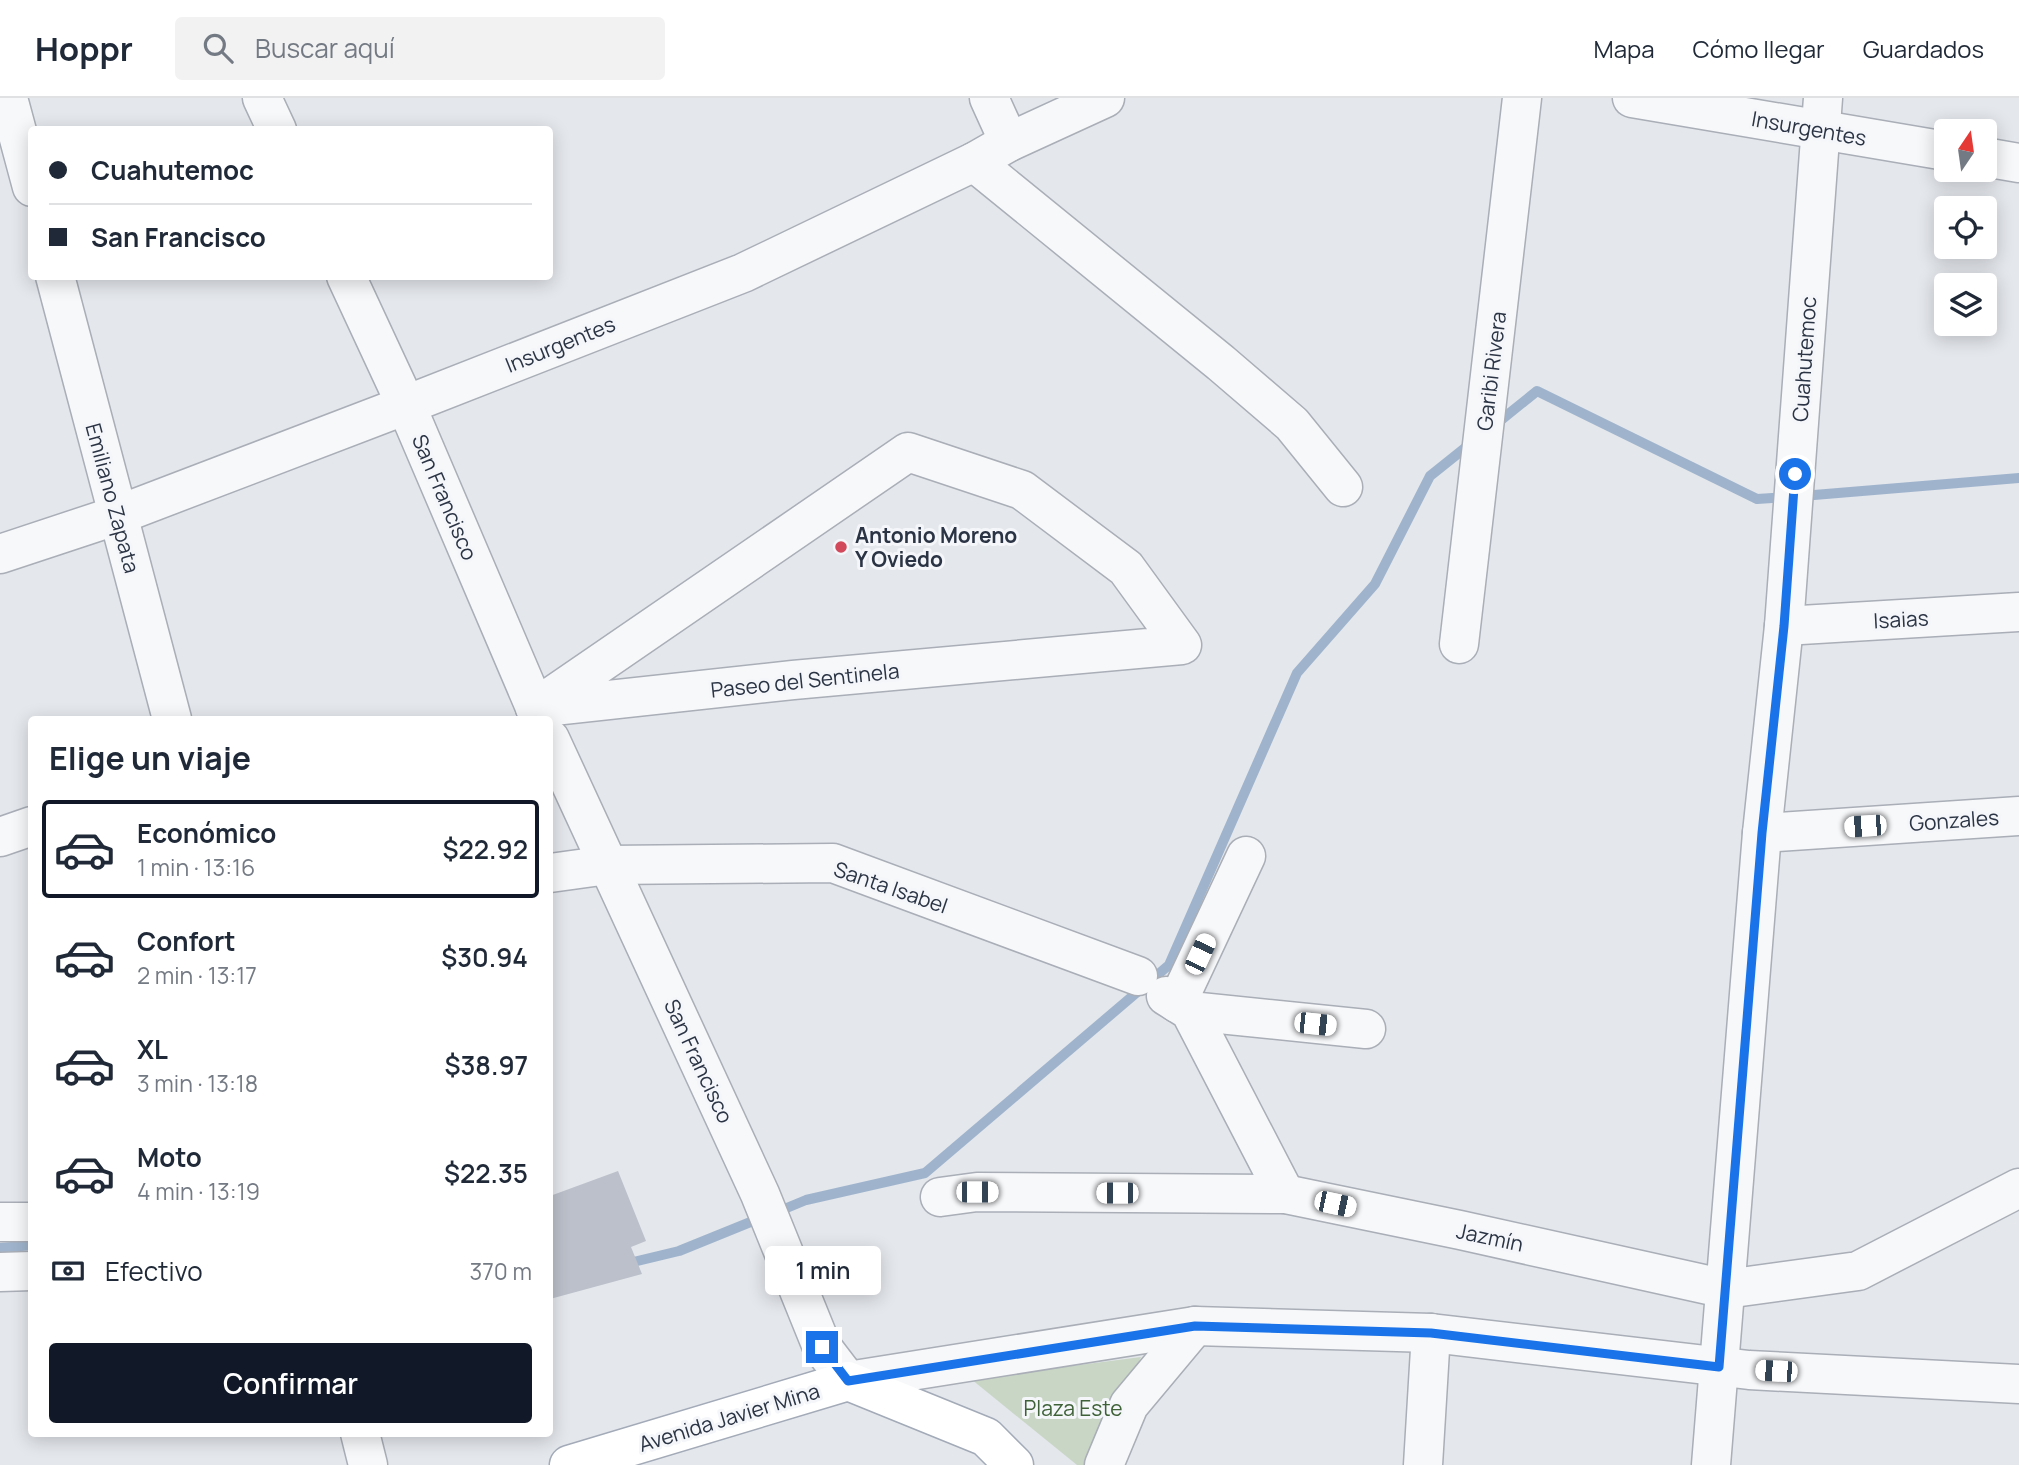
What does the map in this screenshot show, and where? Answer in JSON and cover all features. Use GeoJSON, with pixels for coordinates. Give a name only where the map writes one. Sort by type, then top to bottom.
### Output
{"type":"FeatureCollection","features":[{"type":"Feature","properties":{"kind":"main road","name":"Avenida Javier Mina"},"geometry":{"type":"LineString","coordinates":[[569,1465],[848,1381]]}},
{"type":"Feature","properties":{"kind":"main road"},"geometry":{"type":"LineString","coordinates":[[848,1381],[986,1437],[1014,1465]]}},
{"type":"Feature","properties":{"kind":"street"},"geometry":{"type":"LineString","coordinates":[[8,98],[28,172]]}},
{"type":"Feature","properties":{"kind":"street"},"geometry":{"type":"LineString","coordinates":[[262,98],[275,126]]}},
{"type":"Feature","properties":{"kind":"street"},"geometry":{"type":"LineString","coordinates":[[989,98],[1009,142]]}},
{"type":"Feature","properties":{"kind":"street","name":"Insurgentes"},"geometry":{"type":"LineString","coordinates":[[0,554],[118,515],[743,273],[974,162],[1009,142],[1105,98]]}},
{"type":"Feature","properties":{"kind":"street","name":"Garibi Rivera"},"geometry":{"type":"LineString","coordinates":[[1459,644],[1522,98]]}},
{"type":"Feature","properties":{"kind":"street","name":"Insurgentes"},"geometry":{"type":"LineString","coordinates":[[1632,98],[1822,114],[1934,147]]}},
{"type":"Feature","properties":{"kind":"street","name":"Cuahutemoc"},"geometry":{"type":"LineString","coordinates":[[1711,1465],[1762,833],[1784,626],[1822,114]]}},
{"type":"Feature","properties":{"kind":"street"},"geometry":{"type":"LineString","coordinates":[[1997,159],[2019,163]]}},
{"type":"Feature","properties":{"kind":"street"},"geometry":{"type":"LineString","coordinates":[[974,162],[1292,424],[1343,487]]}},
{"type":"Feature","properties":{"kind":"street","name":"Emiliano Zapata"},"geometry":{"type":"LineString","coordinates":[[56,280],[171,716]]}},
{"type":"Feature","properties":{"kind":"street","name":"San Francisco"},"geometry":{"type":"LineString","coordinates":[[348,280],[406,405],[539,716]]}},
{"type":"Feature","properties":{"kind":"street","name":"Paseo del Sentinela"},"geometry":{"type":"LineString","coordinates":[[550,716],[908,452],[1022,490],[1126,568],[1182,645],[807,679],[553,720]]}},
{"type":"Feature","properties":{"kind":"street","name":"Isaias"},"geometry":{"type":"LineString","coordinates":[[1784,626],[2019,612]]}},
{"type":"Feature","properties":{"kind":"street","name":"San Francisco"},"geometry":{"type":"LineString","coordinates":[[553,746],[760,1194],[822,1347],[848,1381]]}},
{"type":"Feature","properties":{"kind":"street","name":"Gonzales"},"geometry":{"type":"LineString","coordinates":[[1762,833],[2019,816]]}},
{"type":"Feature","properties":{"kind":"street"},"geometry":{"type":"LineString","coordinates":[[0,837],[28,827]]}},
{"type":"Feature","properties":{"kind":"street"},"geometry":{"type":"LineString","coordinates":[[1246,856],[1168,996],[1284,1194]]}},
{"type":"Feature","properties":{"kind":"street","name":"Santa Isabel"},"geometry":{"type":"LineString","coordinates":[[553,873],[608,865],[833,863],[1036,939],[1168,996],[1366,1029]]}},
{"type":"Feature","properties":{"kind":"street","name":"Jazmín"},"geometry":{"type":"LineString","coordinates":[[940,1197],[977,1192],[1284,1194],[1460,1230],[1726,1290],[1858,1271],[2019,1188]]}},
{"type":"Feature","properties":{"kind":"street"},"geometry":{"type":"LineString","coordinates":[[0,1222],[28,1222]]}},
{"type":"Feature","properties":{"kind":"street"},"geometry":{"type":"LineString","coordinates":[[0,1272],[28,1271]]}},
{"type":"Feature","properties":{"kind":"street"},"geometry":{"type":"LineString","coordinates":[[1104,1465],[1129,1405],[1195,1326]]}},
{"type":"Feature","properties":{"kind":"street","name":"Avenida Javier Mina"},"geometry":{"type":"LineString","coordinates":[[848,1381],[1195,1326],[1431,1333],[1749,1370],[2019,1384]]}},
{"type":"Feature","properties":{"kind":"street"},"geometry":{"type":"LineString","coordinates":[[1423,1465],[1431,1333]]}},
{"type":"Feature","properties":{"kind":"street"},"geometry":{"type":"LineString","coordinates":[[361,1437],[368,1465]]}},
{"type":"Feature","properties":{"kind":"green space","name":"Plaza Este"},"geometry":{"type":"Polygon","coordinates":[[[1141,1357],[1094,1465],[1077,1465],[971,1379],[1141,1357]]]}},
{"type":"Feature","properties":{"kind":"building"},"geometry":{"type":"Polygon","coordinates":[[[618,1171],[646,1241],[631,1247],[642,1274],[553,1298],[553,1195],[618,1171]]]}},
{"type":"Feature","properties":{"kind":"waterway"},"geometry":{"type":"LineString","coordinates":[[1496,424],[1537,391],[1757,499],[1787,497]]}},
{"type":"Feature","properties":{"kind":"waterway"},"geometry":{"type":"LineString","coordinates":[[777,1212],[806,1200],[925,1173],[1169,965],[1297,673],[1375,584],[1430,476],[1470,444]]}},
{"type":"Feature","properties":{"kind":"waterway"},"geometry":{"type":"LineString","coordinates":[[1802,496],[2019,478]]}},
{"type":"Feature","properties":{"kind":"waterway"},"geometry":{"type":"LineString","coordinates":[[625,1264],[679,1251],[763,1217]]}},
{"type":"Feature","properties":{"kind":"waterway"},"geometry":{"type":"LineString","coordinates":[[0,1248],[28,1245]]}},
{"type":"Feature","properties":{"kind":"place","name":"Antonio Moreno Y Oviedo"},"geometry":{"type":"Point","coordinates":[841,547]}},
{"type":"Feature","properties":{"kind":"route"},"geometry":{"type":"LineString","coordinates":[[822,1347],[848,1381],[1195,1326],[1431,1333],[1719,1367],[1762,833],[1784,626],[1795,474]]}}]}
